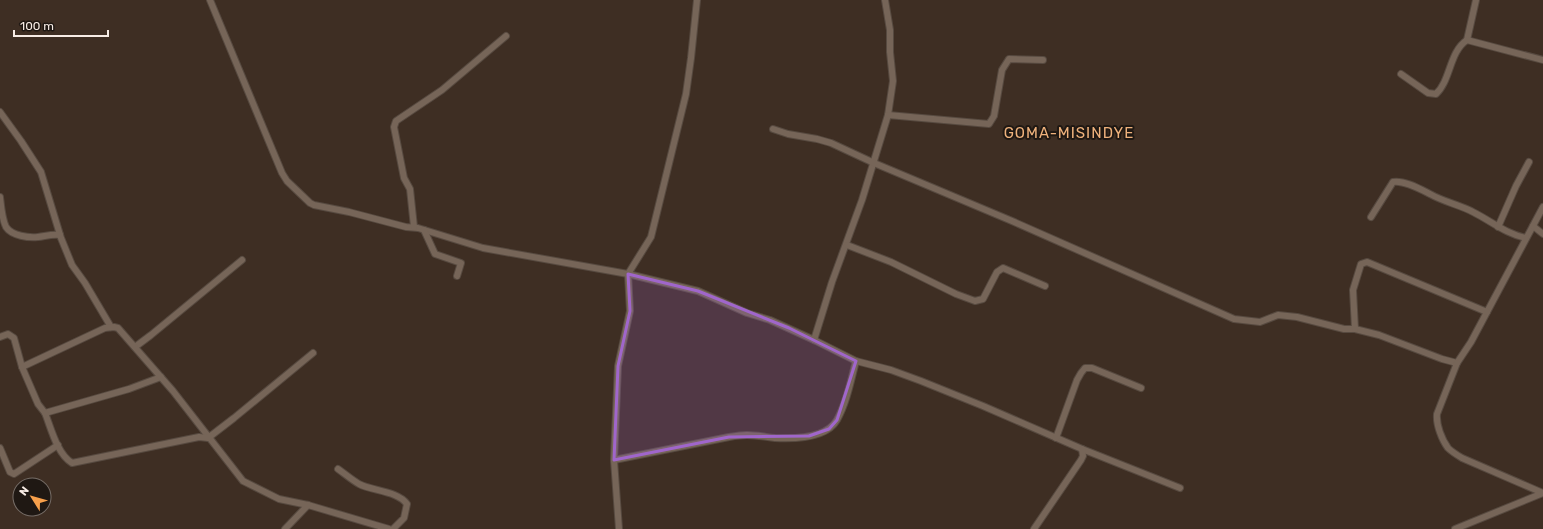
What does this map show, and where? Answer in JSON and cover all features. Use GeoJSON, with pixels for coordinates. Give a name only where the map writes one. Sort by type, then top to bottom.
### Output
{"type":"FeatureCollection","features":[{"type":"Feature","properties":{"kind":"street"},"geometry":{"type":"LineString","coordinates":[[210,0],[282,173],[287,182],[310,203],[414,227],[482,248],[580,267],[628,274],[698,292],[747,313],[770,320],[856,361],[891,370],[921,381],[1082,449],[1180,488]]}},
{"type":"Feature","properties":{"kind":"street"},"geometry":{"type":"LineString","coordinates":[[619,529],[614,460],[618,366],[630,311],[628,274],[651,237],[686,94],[697,0]]}},
{"type":"Feature","properties":{"kind":"street"},"geometry":{"type":"LineString","coordinates":[[814,340],[832,282],[847,245],[874,163],[888,115],[893,81],[890,52],[890,30],[885,0]]}},
{"type":"Feature","properties":{"kind":"street"},"geometry":{"type":"LineString","coordinates":[[1401,74],[1428,92],[1436,94],[1442,89],[1459,48],[1466,40],[1476,0]]}},
{"type":"Feature","properties":{"kind":"street"},"geometry":{"type":"LineString","coordinates":[[414,227],[410,189],[404,178],[394,124],[398,119],[455,80],[506,36]]}},
{"type":"Feature","properties":{"kind":"street"},"geometry":{"type":"LineString","coordinates":[[1466,40],[1543,60]]}},
{"type":"Feature","properties":{"kind":"street"},"geometry":{"type":"LineString","coordinates":[[888,115],[989,124],[993,120],[994,116],[1002,70],[1009,59],[1043,60]]}},
{"type":"Feature","properties":{"kind":"street"},"geometry":{"type":"LineString","coordinates":[[0,112],[41,172],[60,235],[72,265],[85,283],[111,327]]}},
{"type":"Feature","properties":{"kind":"street"},"geometry":{"type":"LineString","coordinates":[[773,129],[788,134],[831,143],[1234,319],[1260,322],[1278,314],[1344,329],[1355,329],[1379,335],[1442,359],[1457,363]]}},
{"type":"Feature","properties":{"kind":"street"},"geometry":{"type":"LineString","coordinates":[[1498,227],[1516,186],[1530,162]]}},
{"type":"Feature","properties":{"kind":"street"},"geometry":{"type":"LineString","coordinates":[[1371,217],[1387,189],[1393,182],[1398,181],[1419,188],[1431,195],[1467,209],[1516,236],[1526,238]]}},
{"type":"Feature","properties":{"kind":"street"},"geometry":{"type":"LineString","coordinates":[[0,197],[3,216],[7,228],[14,234],[38,237],[50,234],[60,235]]}},
{"type":"Feature","properties":{"kind":"street"},"geometry":{"type":"LineString","coordinates":[[1543,207],[1471,342],[1457,363],[1437,414],[1436,422],[1452,452],[1462,458],[1543,493]]}},
{"type":"Feature","properties":{"kind":"street"},"geometry":{"type":"LineString","coordinates":[[1533,226],[1543,234]]}},
{"type":"Feature","properties":{"kind":"street"},"geometry":{"type":"LineString","coordinates":[[424,230],[435,254],[461,263],[457,276]]}},
{"type":"Feature","properties":{"kind":"street"},"geometry":{"type":"LineString","coordinates":[[847,245],[891,262],[956,294],[975,301],[983,299],[997,272],[1003,268],[1045,286]]}},
{"type":"Feature","properties":{"kind":"street"},"geometry":{"type":"LineString","coordinates":[[134,347],[152,335],[242,260]]}},
{"type":"Feature","properties":{"kind":"street"},"geometry":{"type":"LineString","coordinates":[[1355,329],[1353,290],[1361,264],[1367,262],[1487,312]]}},
{"type":"Feature","properties":{"kind":"street"},"geometry":{"type":"LineString","coordinates":[[22,367],[111,327],[118,328],[161,377],[208,438],[249,485],[279,499],[308,505],[389,529]]}},
{"type":"Feature","properties":{"kind":"street"},"geometry":{"type":"LineString","coordinates":[[0,337],[8,334],[14,338],[22,367],[38,404],[45,413],[66,460],[72,463],[199,437],[208,438],[313,353]]}},
{"type":"Feature","properties":{"kind":"street"},"geometry":{"type":"LineString","coordinates":[[614,460],[729,437],[748,435],[775,438],[794,438],[822,433],[829,429],[837,420],[844,404],[856,361]]}},
{"type":"Feature","properties":{"kind":"street"},"geometry":{"type":"LineString","coordinates":[[1056,438],[1079,376],[1085,368],[1092,368],[1141,388]]}},
{"type":"Feature","properties":{"kind":"street"},"geometry":{"type":"LineString","coordinates":[[45,413],[161,377]]}},
{"type":"Feature","properties":{"kind":"street"},"geometry":{"type":"LineString","coordinates":[[0,448],[10,472],[14,474],[58,445]]}},
{"type":"Feature","properties":{"kind":"street"},"geometry":{"type":"LineString","coordinates":[[1034,529],[1081,460],[1083,456],[1082,449]]}},
{"type":"Feature","properties":{"kind":"street"},"geometry":{"type":"LineString","coordinates":[[338,469],[360,484],[398,497],[406,502],[404,518],[393,529]]}},
{"type":"Feature","properties":{"kind":"street"},"geometry":{"type":"LineString","coordinates":[[1455,529],[1543,493]]}},
{"type":"Feature","properties":{"kind":"street"},"geometry":{"type":"LineString","coordinates":[[285,529],[308,505]]}},
{"type":"Feature","properties":{"kind":"highlighted area"},"geometry":{"type":"Polygon","coordinates":[[[628,274],[698,291],[789,328],[856,361],[837,420],[829,429],[809,436],[729,437],[614,460],[618,366],[630,311],[628,274]]]}},
{"type":"Feature","properties":{"kind":"district","name":"GOMA-MISINDYE"},"geometry":{"type":"Point","coordinates":[1069,133]}}]}
